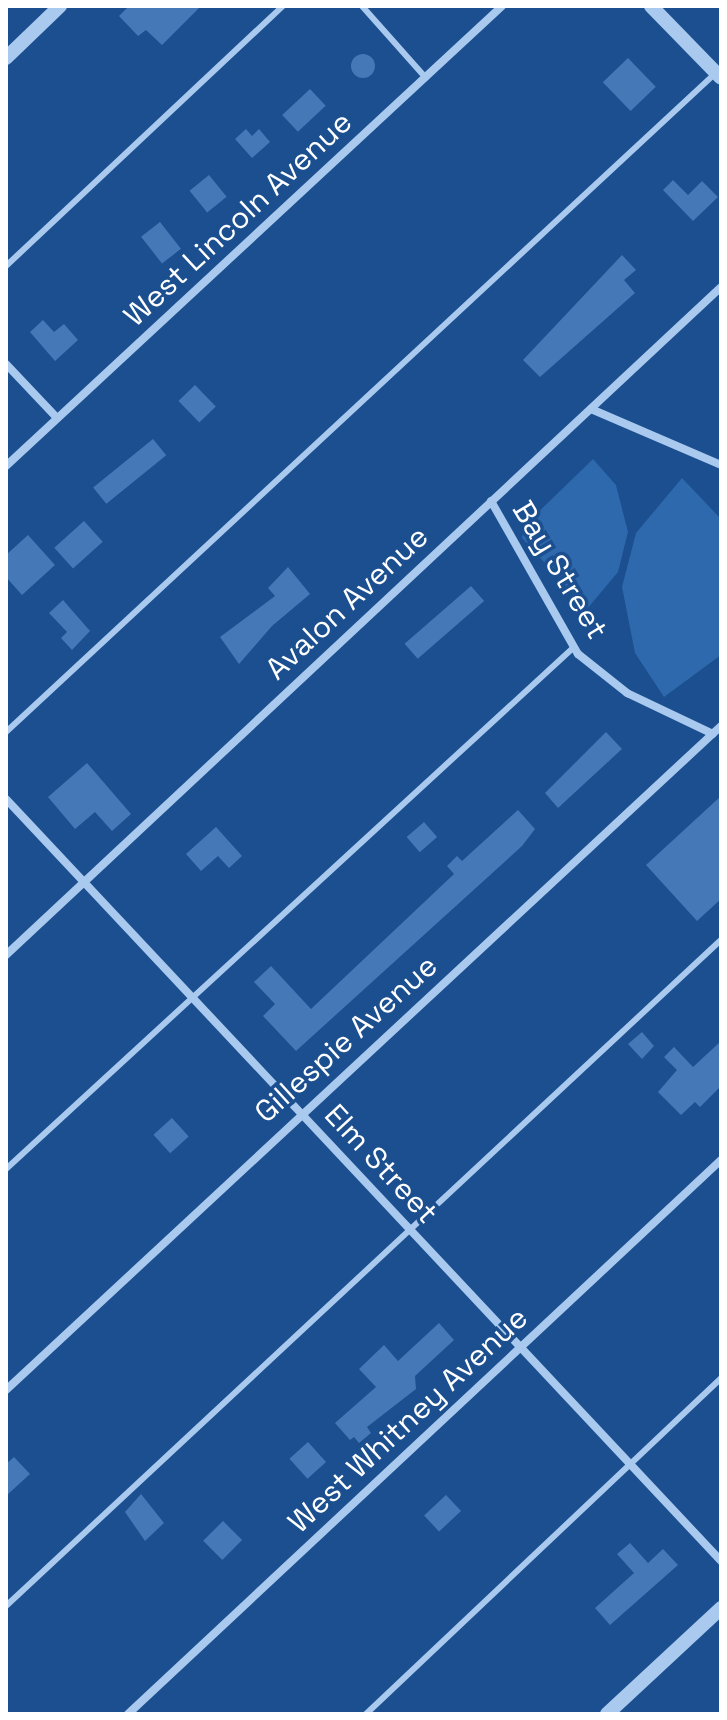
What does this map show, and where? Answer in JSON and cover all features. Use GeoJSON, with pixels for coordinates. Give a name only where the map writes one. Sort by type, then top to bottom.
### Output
{"type":"FeatureCollection","features":[{"type":"Feature","properties":{"kind":"street"},"geometry":{"type":"LineString","coordinates":[[6,58],[60,6]]}},
{"type":"Feature","properties":{"kind":"street","name":"West Lincoln Avenue"},"geometry":{"type":"LineString","coordinates":[[6,466],[502,6]]}},
{"type":"Feature","properties":{"kind":"street"},"geometry":{"type":"LineString","coordinates":[[651,6],[719,73]]}},
{"type":"Feature","properties":{"kind":"street","name":"Avalon Avenue"},"geometry":{"type":"LineString","coordinates":[[6,955],[721,287]]}},
{"type":"Feature","properties":{"kind":"street"},"geometry":{"type":"LineString","coordinates":[[6,364],[57,418]]}},
{"type":"Feature","properties":{"kind":"street"},"geometry":{"type":"LineString","coordinates":[[591,409],[721,465]]}},
{"type":"Feature","properties":{"kind":"street","name":"Bay Street"},"geometry":{"type":"LineString","coordinates":[[491,501],[573,648],[627,693],[713,734]]}},
{"type":"Feature","properties":{"kind":"street","name":"Gillespie Avenue"},"geometry":{"type":"LineString","coordinates":[[6,1390],[300,1113],[721,726]]}},
{"type":"Feature","properties":{"kind":"street","name":"Elm Street"},"geometry":{"type":"LineString","coordinates":[[6,799],[721,1561]]}},
{"type":"Feature","properties":{"kind":"street","name":"West Whitney Avenue"},"geometry":{"type":"LineString","coordinates":[[128,1714],[721,1160]]}},
{"type":"Feature","properties":{"kind":"street"},"geometry":{"type":"LineString","coordinates":[[607,1714],[721,1608]]}},
{"type":"Feature","properties":{"kind":"lane"},"geometry":{"type":"LineString","coordinates":[[6,266],[283,6]]}},
{"type":"Feature","properties":{"kind":"lane"},"geometry":{"type":"LineString","coordinates":[[362,6],[426,78]]}},
{"type":"Feature","properties":{"kind":"lane"},"geometry":{"type":"LineString","coordinates":[[6,732],[719,73]]}},
{"type":"Feature","properties":{"kind":"lane"},"geometry":{"type":"LineString","coordinates":[[6,1169],[573,648]]}},
{"type":"Feature","properties":{"kind":"lane"},"geometry":{"type":"LineString","coordinates":[[6,1606],[721,940]]}},
{"type":"Feature","properties":{"kind":"lane"},"geometry":{"type":"LineString","coordinates":[[366,1714],[721,1378]]}},
{"type":"Feature","properties":{"kind":"shaded area"},"geometry":{"type":"Polygon","coordinates":[[[593,459],[616,485],[628,532],[618,572],[587,609],[522,538],[524,526],[593,459]]]}},
{"type":"Feature","properties":{"kind":"shaded area"},"geometry":{"type":"Polygon","coordinates":[[[682,478],[721,519],[721,655],[664,697],[635,653],[622,587],[636,533],[682,478]]]}},
{"type":"Feature","properties":{"kind":"building"},"geometry":{"type":"Polygon","coordinates":[[[129,6],[201,6],[162,45],[146,30],[138,36],[119,16],[129,6]]]}},
{"type":"Feature","properties":{"kind":"building"},"geometry":{"type":"Polygon","coordinates":[[[363,54],[371,58],[375,66],[371,74],[363,78],[355,74],[351,66],[355,58],[363,54]]]}},
{"type":"Feature","properties":{"kind":"building"},"geometry":{"type":"Polygon","coordinates":[[[628,58],[656,87],[631,111],[603,82],[628,58]]]}},
{"type":"Feature","properties":{"kind":"building"},"geometry":{"type":"Polygon","coordinates":[[[310,89],[326,106],[298,132],[282,115],[310,89]]]}},
{"type":"Feature","properties":{"kind":"building"},"geometry":{"type":"Polygon","coordinates":[[[246,129],[252,136],[259,129],[270,142],[252,158],[235,139],[246,129]]]}},
{"type":"Feature","properties":{"kind":"building"},"geometry":{"type":"Polygon","coordinates":[[[209,175],[227,197],[207,212],[190,191],[209,175]]]}},
{"type":"Feature","properties":{"kind":"building"},"geometry":{"type":"Polygon","coordinates":[[[673,180],[688,195],[702,181],[718,197],[693,221],[663,190],[673,180]]]}},
{"type":"Feature","properties":{"kind":"building"},"geometry":{"type":"Polygon","coordinates":[[[160,222],[181,249],[162,264],[141,237],[160,222]]]}},
{"type":"Feature","properties":{"kind":"building"},"geometry":{"type":"Polygon","coordinates":[[[622,255],[636,270],[624,280],[635,293],[540,377],[523,360],[622,255]]]}},
{"type":"Feature","properties":{"kind":"building"},"geometry":{"type":"Polygon","coordinates":[[[43,320],[54,332],[64,324],[78,340],[55,361],[30,332],[43,320]]]}},
{"type":"Feature","properties":{"kind":"building"},"geometry":{"type":"Polygon","coordinates":[[[195,385],[216,407],[199,423],[178,401],[195,385]]]}},
{"type":"Feature","properties":{"kind":"building"},"geometry":{"type":"Polygon","coordinates":[[[153,439],[166,455],[106,504],[93,487],[153,439]]]}},
{"type":"Feature","properties":{"kind":"building"},"geometry":{"type":"Polygon","coordinates":[[[84,521],[103,542],[73,569],[54,548],[84,521]]]}},
{"type":"Feature","properties":{"kind":"building"},"geometry":{"type":"Polygon","coordinates":[[[28,535],[55,565],[22,595],[6,577],[6,555],[28,535]]]}},
{"type":"Feature","properties":{"kind":"building"},"geometry":{"type":"Polygon","coordinates":[[[288,567],[310,594],[272,626],[239,664],[220,637],[275,596],[268,588],[288,567]]]}},
{"type":"Feature","properties":{"kind":"building"},"geometry":{"type":"Polygon","coordinates":[[[471,586],[484,601],[418,659],[405,644],[471,586]]]}},
{"type":"Feature","properties":{"kind":"building"},"geometry":{"type":"Polygon","coordinates":[[[63,600],[90,631],[72,650],[61,638],[67,632],[49,613],[63,600]]]}},
{"type":"Feature","properties":{"kind":"building"},"geometry":{"type":"Polygon","coordinates":[[[606,732],[622,749],[558,808],[545,793],[606,732]]]}},
{"type":"Feature","properties":{"kind":"building"},"geometry":{"type":"Polygon","coordinates":[[[87,763],[131,814],[112,831],[95,812],[75,829],[48,797],[87,763]]]}},
{"type":"Feature","properties":{"kind":"building"},"geometry":{"type":"Polygon","coordinates":[[[721,796],[721,899],[697,921],[646,865],[721,796]]]}},
{"type":"Feature","properties":{"kind":"building"},"geometry":{"type":"Polygon","coordinates":[[[518,810],[535,829],[522,846],[296,1051],[263,1016],[275,1004],[254,982],[271,966],[311,1009],[454,874],[447,866],[457,856],[462,861],[518,810]]]}},
{"type":"Feature","properties":{"kind":"building"},"geometry":{"type":"Polygon","coordinates":[[[424,822],[437,837],[420,852],[407,837],[424,822]]]}},
{"type":"Feature","properties":{"kind":"building"},"geometry":{"type":"Polygon","coordinates":[[[216,827],[242,856],[229,868],[218,856],[201,871],[186,854],[216,827]]]}},
{"type":"Feature","properties":{"kind":"building"},"geometry":{"type":"Polygon","coordinates":[[[642,1032],[654,1046],[642,1059],[628,1044],[642,1032]]]}},
{"type":"Feature","properties":{"kind":"building"},"geometry":{"type":"Polygon","coordinates":[[[721,1041],[721,1086],[700,1107],[695,1102],[681,1115],[658,1092],[677,1070],[664,1057],[674,1047],[693,1067],[721,1041]]]}},
{"type":"Feature","properties":{"kind":"building"},"geometry":{"type":"Polygon","coordinates":[[[172,1118],[189,1137],[170,1153],[153,1135],[172,1118]]]}},
{"type":"Feature","properties":{"kind":"building"},"geometry":{"type":"Polygon","coordinates":[[[439,1323],[454,1340],[415,1376],[416,1389],[367,1427],[371,1433],[359,1443],[354,1437],[350,1440],[335,1423],[376,1387],[359,1369],[384,1345],[398,1361],[439,1323]]]}},
{"type":"Feature","properties":{"kind":"building"},"geometry":{"type":"Polygon","coordinates":[[[308,1442],[326,1462],[307,1479],[289,1459],[308,1442]]]}},
{"type":"Feature","properties":{"kind":"building"},"geometry":{"type":"Polygon","coordinates":[[[14,1457],[30,1474],[6,1496],[6,1464],[14,1457]]]}},
{"type":"Feature","properties":{"kind":"building"},"geometry":{"type":"Polygon","coordinates":[[[141,1494],[164,1523],[145,1541],[125,1512],[141,1494]]]}},
{"type":"Feature","properties":{"kind":"building"},"geometry":{"type":"Polygon","coordinates":[[[446,1495],[461,1511],[439,1532],[424,1515],[446,1495]]]}},
{"type":"Feature","properties":{"kind":"building"},"geometry":{"type":"Polygon","coordinates":[[[223,1521],[242,1540],[222,1560],[203,1541],[223,1521]]]}},
{"type":"Feature","properties":{"kind":"building"},"geometry":{"type":"Polygon","coordinates":[[[630,1543],[648,1563],[663,1549],[678,1565],[610,1625],[595,1608],[634,1573],[617,1554],[630,1543]]]}}]}
